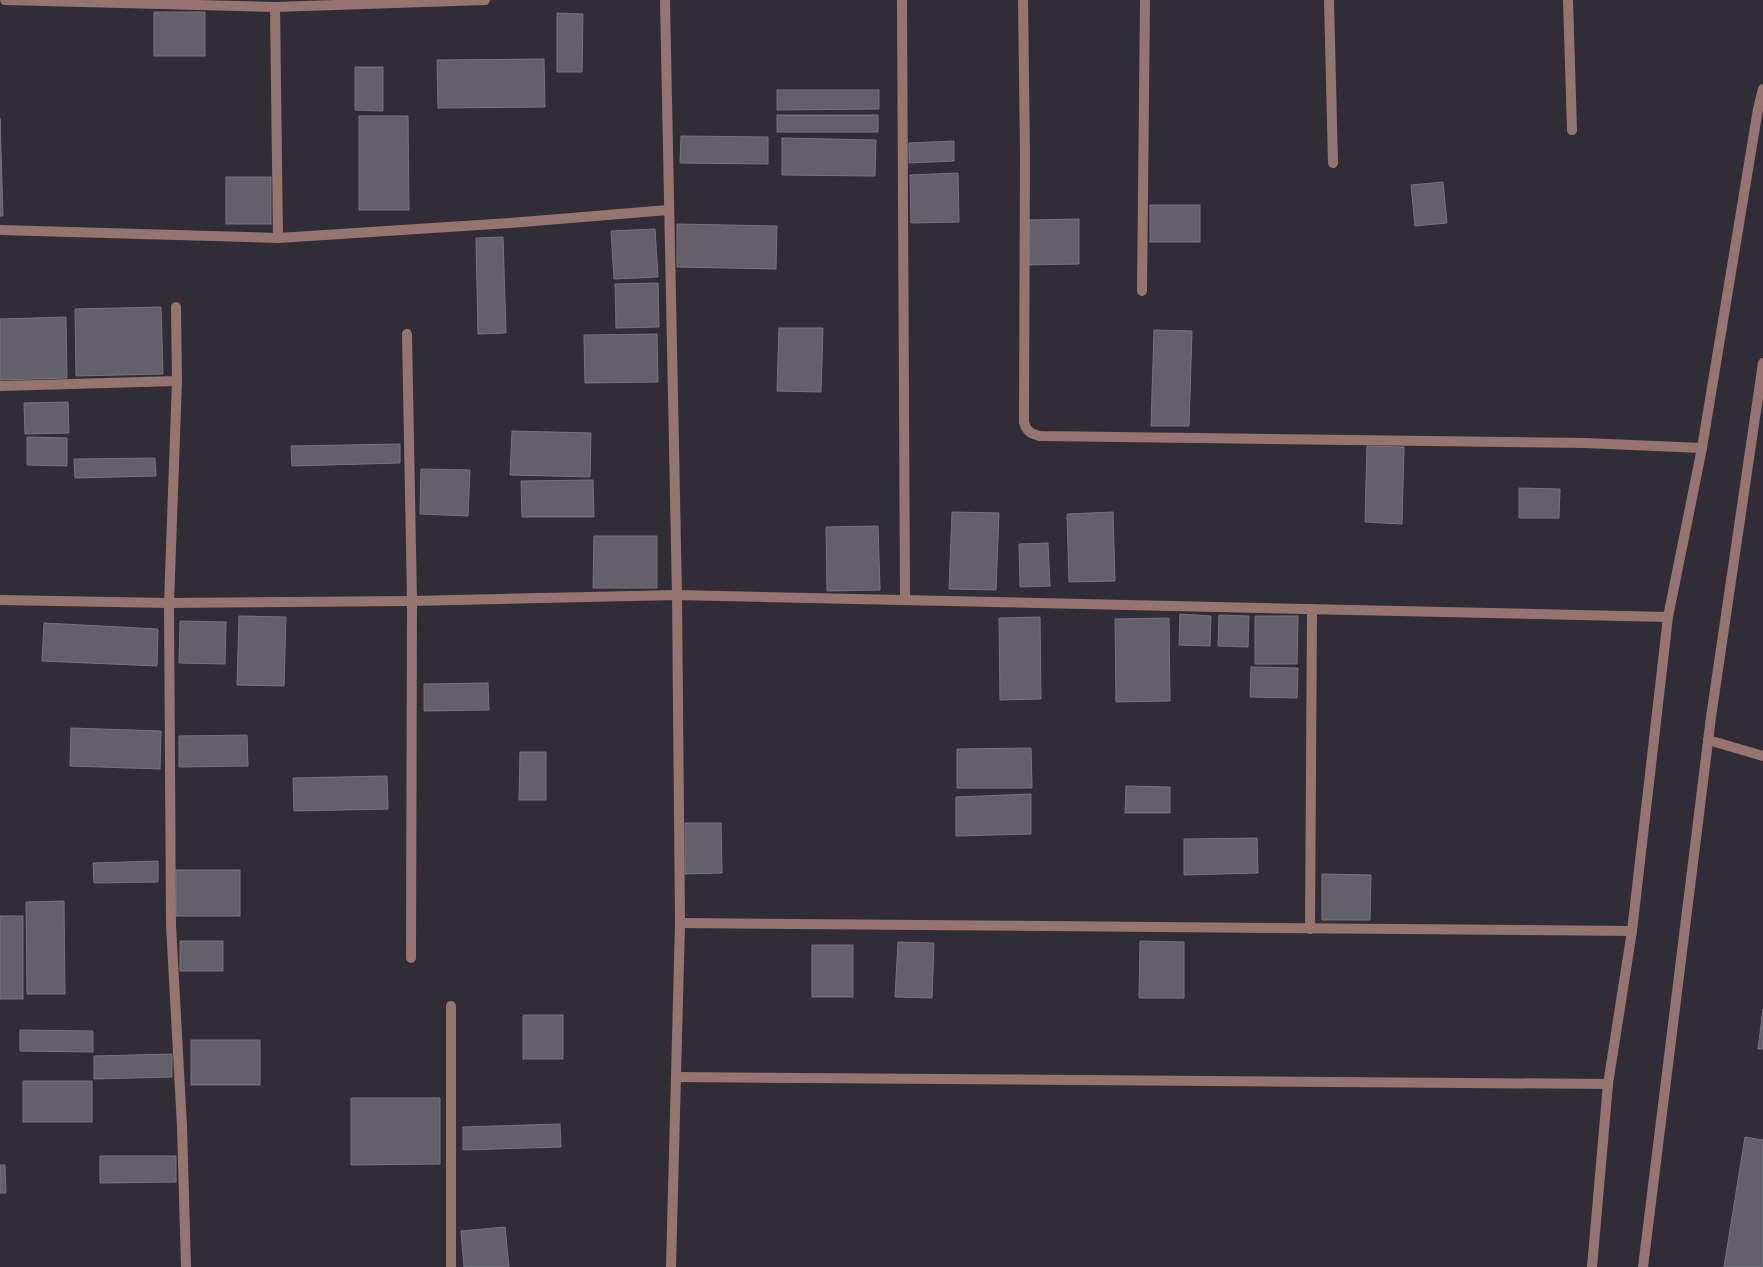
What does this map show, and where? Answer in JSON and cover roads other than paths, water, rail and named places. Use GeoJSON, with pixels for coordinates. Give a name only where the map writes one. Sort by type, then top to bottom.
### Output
{"type":"FeatureCollection","features":[{"type":"Feature","properties":{"kind":"street"},"geometry":{"type":"LineString","coordinates":[[5,0],[275,7],[485,0]]}},
{"type":"Feature","properties":{"kind":"street"},"geometry":{"type":"LineString","coordinates":[[665,0],[677,595],[680,923],[671,1267]]}},
{"type":"Feature","properties":{"kind":"street"},"geometry":{"type":"LineString","coordinates":[[902,0],[905,600]]}},
{"type":"Feature","properties":{"kind":"street"},"geometry":{"type":"LineString","coordinates":[[1023,0],[1026,154],[1024,422],[1025,428],[1031,433],[1040,436],[1585,443],[1702,448]]}},
{"type":"Feature","properties":{"kind":"street"},"geometry":{"type":"LineString","coordinates":[[1142,291],[1145,0]]}},
{"type":"Feature","properties":{"kind":"street"},"geometry":{"type":"LineString","coordinates":[[1329,0],[1333,162]]}},
{"type":"Feature","properties":{"kind":"street"},"geometry":{"type":"LineString","coordinates":[[1568,0],[1572,130]]}},
{"type":"Feature","properties":{"kind":"street"},"geometry":{"type":"LineString","coordinates":[[275,7],[278,238]]}},
{"type":"Feature","properties":{"kind":"street"},"geometry":{"type":"LineString","coordinates":[[1592,1267],[1608,1084],[1632,931],[1668,617],[1702,448],[1763,88]]}},
{"type":"Feature","properties":{"kind":"street"},"geometry":{"type":"LineString","coordinates":[[0,230],[278,238],[510,223],[668,210]]}},
{"type":"Feature","properties":{"kind":"street"},"geometry":{"type":"LineString","coordinates":[[176,307],[177,381],[170,603],[171,924],[182,1126],[186,1267]]}},
{"type":"Feature","properties":{"kind":"street"},"geometry":{"type":"LineString","coordinates":[[407,334],[412,600],[411,958]]}},
{"type":"Feature","properties":{"kind":"street"},"geometry":{"type":"LineString","coordinates":[[1643,1267],[1708,740],[1763,363]]}},
{"type":"Feature","properties":{"kind":"street"},"geometry":{"type":"LineString","coordinates":[[0,386],[177,381]]}},
{"type":"Feature","properties":{"kind":"street"},"geometry":{"type":"LineString","coordinates":[[0,600],[170,603],[677,595],[1668,617]]}},
{"type":"Feature","properties":{"kind":"street"},"geometry":{"type":"LineString","coordinates":[[1310,929],[1312,609]]}},
{"type":"Feature","properties":{"kind":"street"},"geometry":{"type":"LineString","coordinates":[[1708,740],[1763,756]]}},
{"type":"Feature","properties":{"kind":"street"},"geometry":{"type":"LineString","coordinates":[[680,923],[1632,931]]}},
{"type":"Feature","properties":{"kind":"street"},"geometry":{"type":"LineString","coordinates":[[451,1006],[451,1267]]}},
{"type":"Feature","properties":{"kind":"street"},"geometry":{"type":"LineString","coordinates":[[676,1077],[1608,1084]]}}]}
